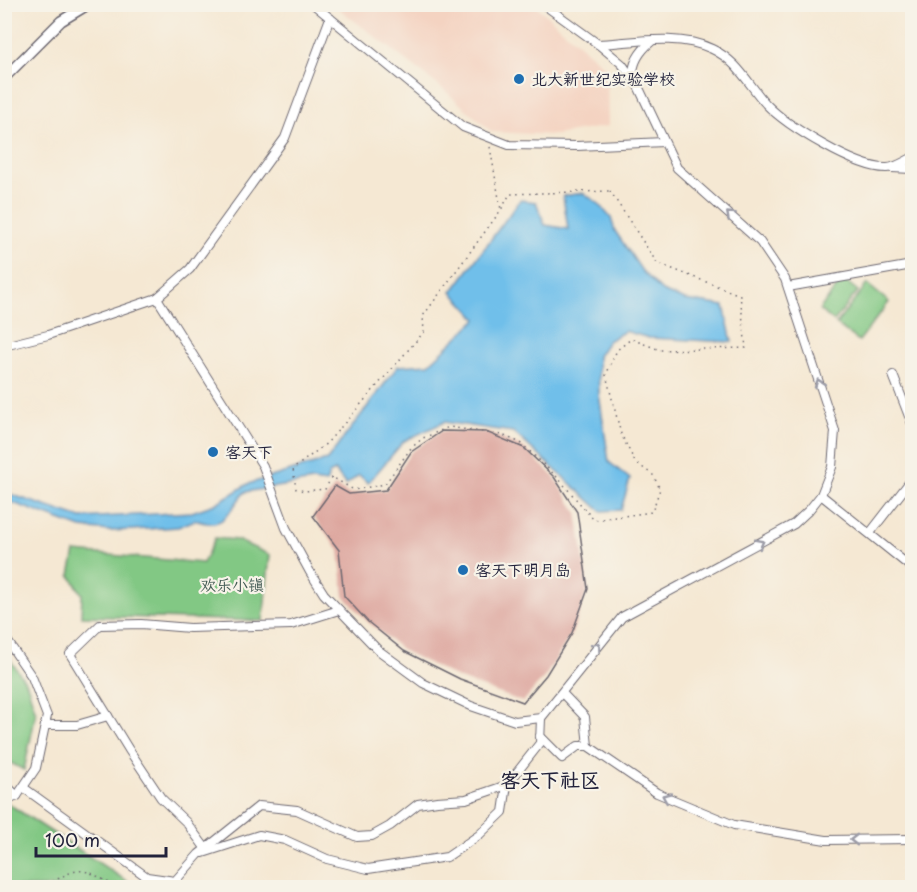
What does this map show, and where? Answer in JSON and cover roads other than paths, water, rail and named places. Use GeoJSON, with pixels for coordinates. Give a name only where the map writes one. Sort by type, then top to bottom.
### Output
{"type":"FeatureCollection","features":[{"type":"Feature","properties":{"kind":"street"},"geometry":{"type":"LineString","coordinates":[[4,78],[61,21],[88,4]]}},
{"type":"Feature","properties":{"kind":"street"},"geometry":{"type":"LineString","coordinates":[[313,4],[463,127],[509,145],[577,146],[664,142]]}},
{"type":"Feature","properties":{"kind":"street"},"geometry":{"type":"LineString","coordinates":[[202,852],[259,836],[285,840],[327,859],[368,869],[447,857],[479,835],[503,812],[507,785],[540,743],[541,718],[622,617],[794,524],[821,495],[832,466],[835,431],[785,279],[760,242],[677,168],[633,78],[622,64],[543,4]]}},
{"type":"Feature","properties":{"kind":"street"},"geometry":{"type":"LineString","coordinates":[[4,346],[48,335],[157,298],[190,269],[285,138],[330,18]]}},
{"type":"Feature","properties":{"kind":"street"},"geometry":{"type":"LineString","coordinates":[[598,44],[652,41],[698,43],[714,50],[737,66],[767,105],[794,126],[833,150],[858,163],[912,169]]}},
{"type":"Feature","properties":{"kind":"street"},"geometry":{"type":"LineString","coordinates":[[633,78],[633,69],[637,59],[652,41]]}},
{"type":"Feature","properties":{"kind":"street"},"geometry":{"type":"LineString","coordinates":[[888,168],[912,158]]}},
{"type":"Feature","properties":{"kind":"street"},"geometry":{"type":"LineString","coordinates":[[788,287],[912,265]]}},
{"type":"Feature","properties":{"kind":"street"},"geometry":{"type":"LineString","coordinates":[[157,298],[263,466],[286,528],[324,594],[378,650],[423,683],[471,706],[515,721],[541,718]]}},
{"type":"Feature","properties":{"kind":"street"},"geometry":{"type":"LineString","coordinates":[[894,375],[912,424]]}},
{"type":"Feature","properties":{"kind":"street"},"geometry":{"type":"LineString","coordinates":[[870,533],[912,479]]}},
{"type":"Feature","properties":{"kind":"street"},"geometry":{"type":"LineString","coordinates":[[821,495],[912,568]]}},
{"type":"Feature","properties":{"kind":"street"},"geometry":{"type":"LineString","coordinates":[[202,852],[186,822],[161,798],[70,654],[100,625],[141,624],[190,628],[291,625],[339,610]]}},
{"type":"Feature","properties":{"kind":"street"},"geometry":{"type":"LineString","coordinates":[[4,636],[32,677],[46,716],[36,768],[17,796],[4,802]]}},
{"type":"Feature","properties":{"kind":"street"},"geometry":{"type":"LineString","coordinates":[[562,693],[585,717],[588,746]]}},
{"type":"Feature","properties":{"kind":"street"},"geometry":{"type":"LineString","coordinates":[[45,725],[77,725],[108,717]]}},
{"type":"Feature","properties":{"kind":"street"},"geometry":{"type":"LineString","coordinates":[[540,736],[562,758],[578,746],[588,746],[657,793],[734,825],[826,840],[912,839]]}},
{"type":"Feature","properties":{"kind":"street"},"geometry":{"type":"LineString","coordinates":[[4,783],[17,796]]}},
{"type":"Feature","properties":{"kind":"street"},"geometry":{"type":"LineString","coordinates":[[24,788],[147,877],[158,883],[175,884],[202,852],[259,806],[297,810],[357,837],[372,837],[418,804],[466,799],[507,785]]}},
{"type":"Feature","properties":{"kind":"water"},"geometry":{"type":"Polygon","coordinates":[[[583,193],[598,203],[611,218],[615,231],[642,271],[662,291],[685,300],[724,306],[732,342],[649,338],[625,331],[608,341],[598,356],[599,394],[609,462],[630,479],[621,510],[601,511],[513,432],[444,422],[404,441],[368,483],[359,475],[346,485],[335,471],[329,474],[326,483],[313,481],[245,492],[225,518],[213,523],[195,520],[178,527],[110,531],[81,528],[5,500],[4,492],[81,518],[192,512],[215,504],[248,484],[327,460],[398,366],[429,364],[477,319],[452,292],[520,200],[536,202],[545,225],[568,229],[563,196],[583,193]]]}},
{"type":"Feature","properties":{"kind":"place","name":"北大新世纪实验学校"},"geometry":{"type":"Point","coordinates":[519,79]}},
{"type":"Feature","properties":{"kind":"place","name":"客天下"},"geometry":{"type":"Point","coordinates":[213,452]}},
{"type":"Feature","properties":{"kind":"place","name":"客天下明月岛"},"geometry":{"type":"Point","coordinates":[463,570]}},
{"type":"Feature","properties":{"kind":"district","name":"客天下社区"},"geometry":{"type":"Point","coordinates":[550,780]}},
{"type":"Feature","properties":{"kind":"park label","name":"欢乐小镇"},"geometry":{"type":"Point","coordinates":[232,585]}}]}
